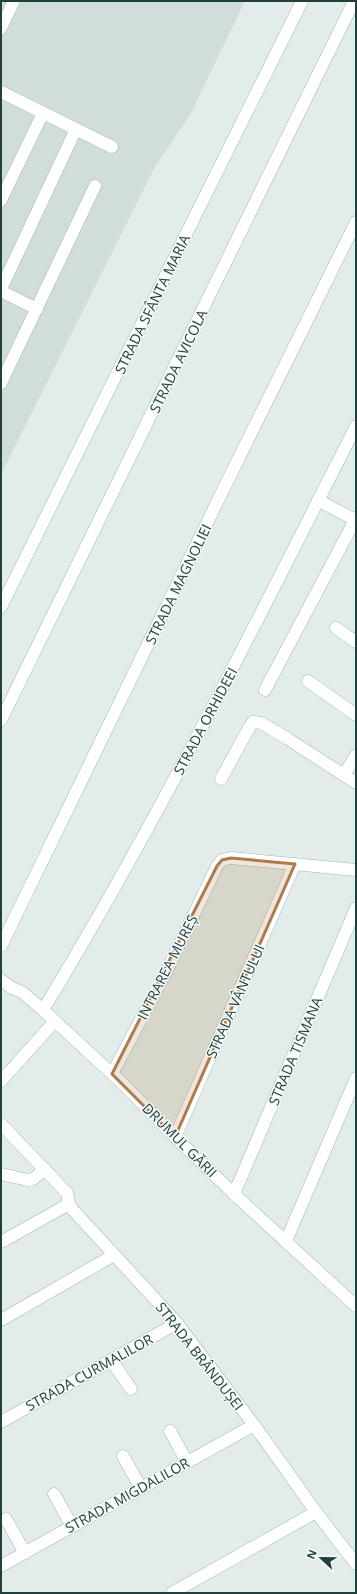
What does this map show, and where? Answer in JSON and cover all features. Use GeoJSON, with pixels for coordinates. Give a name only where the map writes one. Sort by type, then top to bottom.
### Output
{"type":"FeatureCollection","features":[{"type":"Feature","properties":{"kind":"street"},"geometry":{"type":"LineString","coordinates":[[1,28],[14,1]]}},
{"type":"Feature","properties":{"kind":"street","name":"STRADA SFÂNTA MARIA"},"geometry":{"type":"LineString","coordinates":[[1,606],[302,1]]}},
{"type":"Feature","properties":{"kind":"street","name":"STRADA AVICOLA"},"geometry":{"type":"LineString","coordinates":[[1,720],[354,1]]}},
{"type":"Feature","properties":{"kind":"street"},"geometry":{"type":"LineString","coordinates":[[1,92],[112,147]]}},
{"type":"Feature","properties":{"kind":"street"},"geometry":{"type":"LineString","coordinates":[[1,200],[43,113]]}},
{"type":"Feature","properties":{"kind":"street"},"geometry":{"type":"LineString","coordinates":[[36,309],[1,290],[76,129]]}},
{"type":"Feature","properties":{"kind":"street"},"geometry":{"type":"LineString","coordinates":[[1,383],[95,186]]}},
{"type":"Feature","properties":{"kind":"street","name":"STRADA MAGNOLIEI"},"geometry":{"type":"LineString","coordinates":[[1,946],[224,488],[356,222]]}},
{"type":"Feature","properties":{"kind":"street","name":"STRADA ORHIDEEI"},"geometry":{"type":"LineString","coordinates":[[43,1010],[78,954],[218,697],[356,426]]}},
{"type":"Feature","properties":{"kind":"street"},"geometry":{"type":"LineString","coordinates":[[265,690],[356,519],[318,500]]}},
{"type":"Feature","properties":{"kind":"street"},"geometry":{"type":"LineString","coordinates":[[336,628],[356,642]]}},
{"type":"Feature","properties":{"kind":"street"},"geometry":{"type":"LineString","coordinates":[[308,681],[356,715]]}},
{"type":"Feature","properties":{"kind":"street"},"geometry":{"type":"LineString","coordinates":[[221,779],[250,726],[254,722],[261,723],[288,739],[356,783]]}},
{"type":"Feature","properties":{"kind":"street"},"geometry":{"type":"LineString","coordinates":[[344,775],[356,755]]}},
{"type":"Feature","properties":{"kind":"street","name":"INTRAREA MUREȘ"},"geometry":{"type":"LineString","coordinates":[[112,1074],[167,970],[217,866],[222,860],[231,858],[295,864]]}},
{"type":"Feature","properties":{"kind":"street"},"geometry":{"type":"LineString","coordinates":[[295,864],[356,870]]}},
{"type":"Feature","properties":{"kind":"street","name":"STRADA VÂNTULUI"},"geometry":{"type":"LineString","coordinates":[[175,1137],[295,864]]}},
{"type":"Feature","properties":{"kind":"street","name":"STRADA TISMANA"},"geometry":{"type":"LineString","coordinates":[[234,1194],[356,908]]}},
{"type":"Feature","properties":{"kind":"street","name":"DRUMUL GĂRII"},"geometry":{"type":"LineString","coordinates":[[1,980],[12,988],[22,992],[43,1010],[112,1074],[234,1194],[356,1304]]}},
{"type":"Feature","properties":{"kind":"street"},"geometry":{"type":"LineString","coordinates":[[1,1081],[55,1021]]}},
{"type":"Feature","properties":{"kind":"street"},"geometry":{"type":"LineString","coordinates":[[286,1241],[356,1078]]}},
{"type":"Feature","properties":{"kind":"street","name":"STRADA BRÂNDUȘEI"},"geometry":{"type":"LineString","coordinates":[[1,1124],[67,1193],[69,1204],[177,1323],[254,1424],[316,1512],[356,1564]]}},
{"type":"Feature","properties":{"kind":"street"},"geometry":{"type":"LineString","coordinates":[[1,1174],[28,1180],[32,1179],[45,1169]]}},
{"type":"Feature","properties":{"kind":"street"},"geometry":{"type":"LineString","coordinates":[[1,1242],[69,1204]]}},
{"type":"Feature","properties":{"kind":"street"},"geometry":{"type":"LineString","coordinates":[[1,1320],[114,1255]]}},
{"type":"Feature","properties":{"kind":"street","name":"STRADA CURMALILOR"},"geometry":{"type":"LineString","coordinates":[[1,1422],[177,1323]]}},
{"type":"Feature","properties":{"kind":"street"},"geometry":{"type":"LineString","coordinates":[[112,1360],[131,1389]]}},
{"type":"Feature","properties":{"kind":"street","name":"STRADA MIGDALILOR"},"geometry":{"type":"LineString","coordinates":[[1,1566],[254,1424]]}},
{"type":"Feature","properties":{"kind":"street"},"geometry":{"type":"LineString","coordinates":[[170,1431],[187,1462]]}},
{"type":"Feature","properties":{"kind":"street"},"geometry":{"type":"LineString","coordinates":[[123,1456],[141,1488]]}},
{"type":"Feature","properties":{"kind":"street"},"geometry":{"type":"LineString","coordinates":[[54,1494],[72,1526]]}},
{"type":"Feature","properties":{"kind":"street"},"geometry":{"type":"LineString","coordinates":[[172,1593],[316,1512]]}},
{"type":"Feature","properties":{"kind":"street"},"geometry":{"type":"LineString","coordinates":[[6,1520],[25,1553]]}},
{"type":"Feature","properties":{"kind":"highlighted area"},"geometry":{"type":"Polygon","coordinates":[[[231,858],[295,864],[175,1137],[112,1074],[217,866],[222,860],[231,858]]]}},
{"type":"Feature","properties":{"kind":"shaded area"},"geometry":{"type":"Polygon","coordinates":[[[1,1],[245,1],[190,115],[156,165],[1,474],[1,1]]]}}]}
